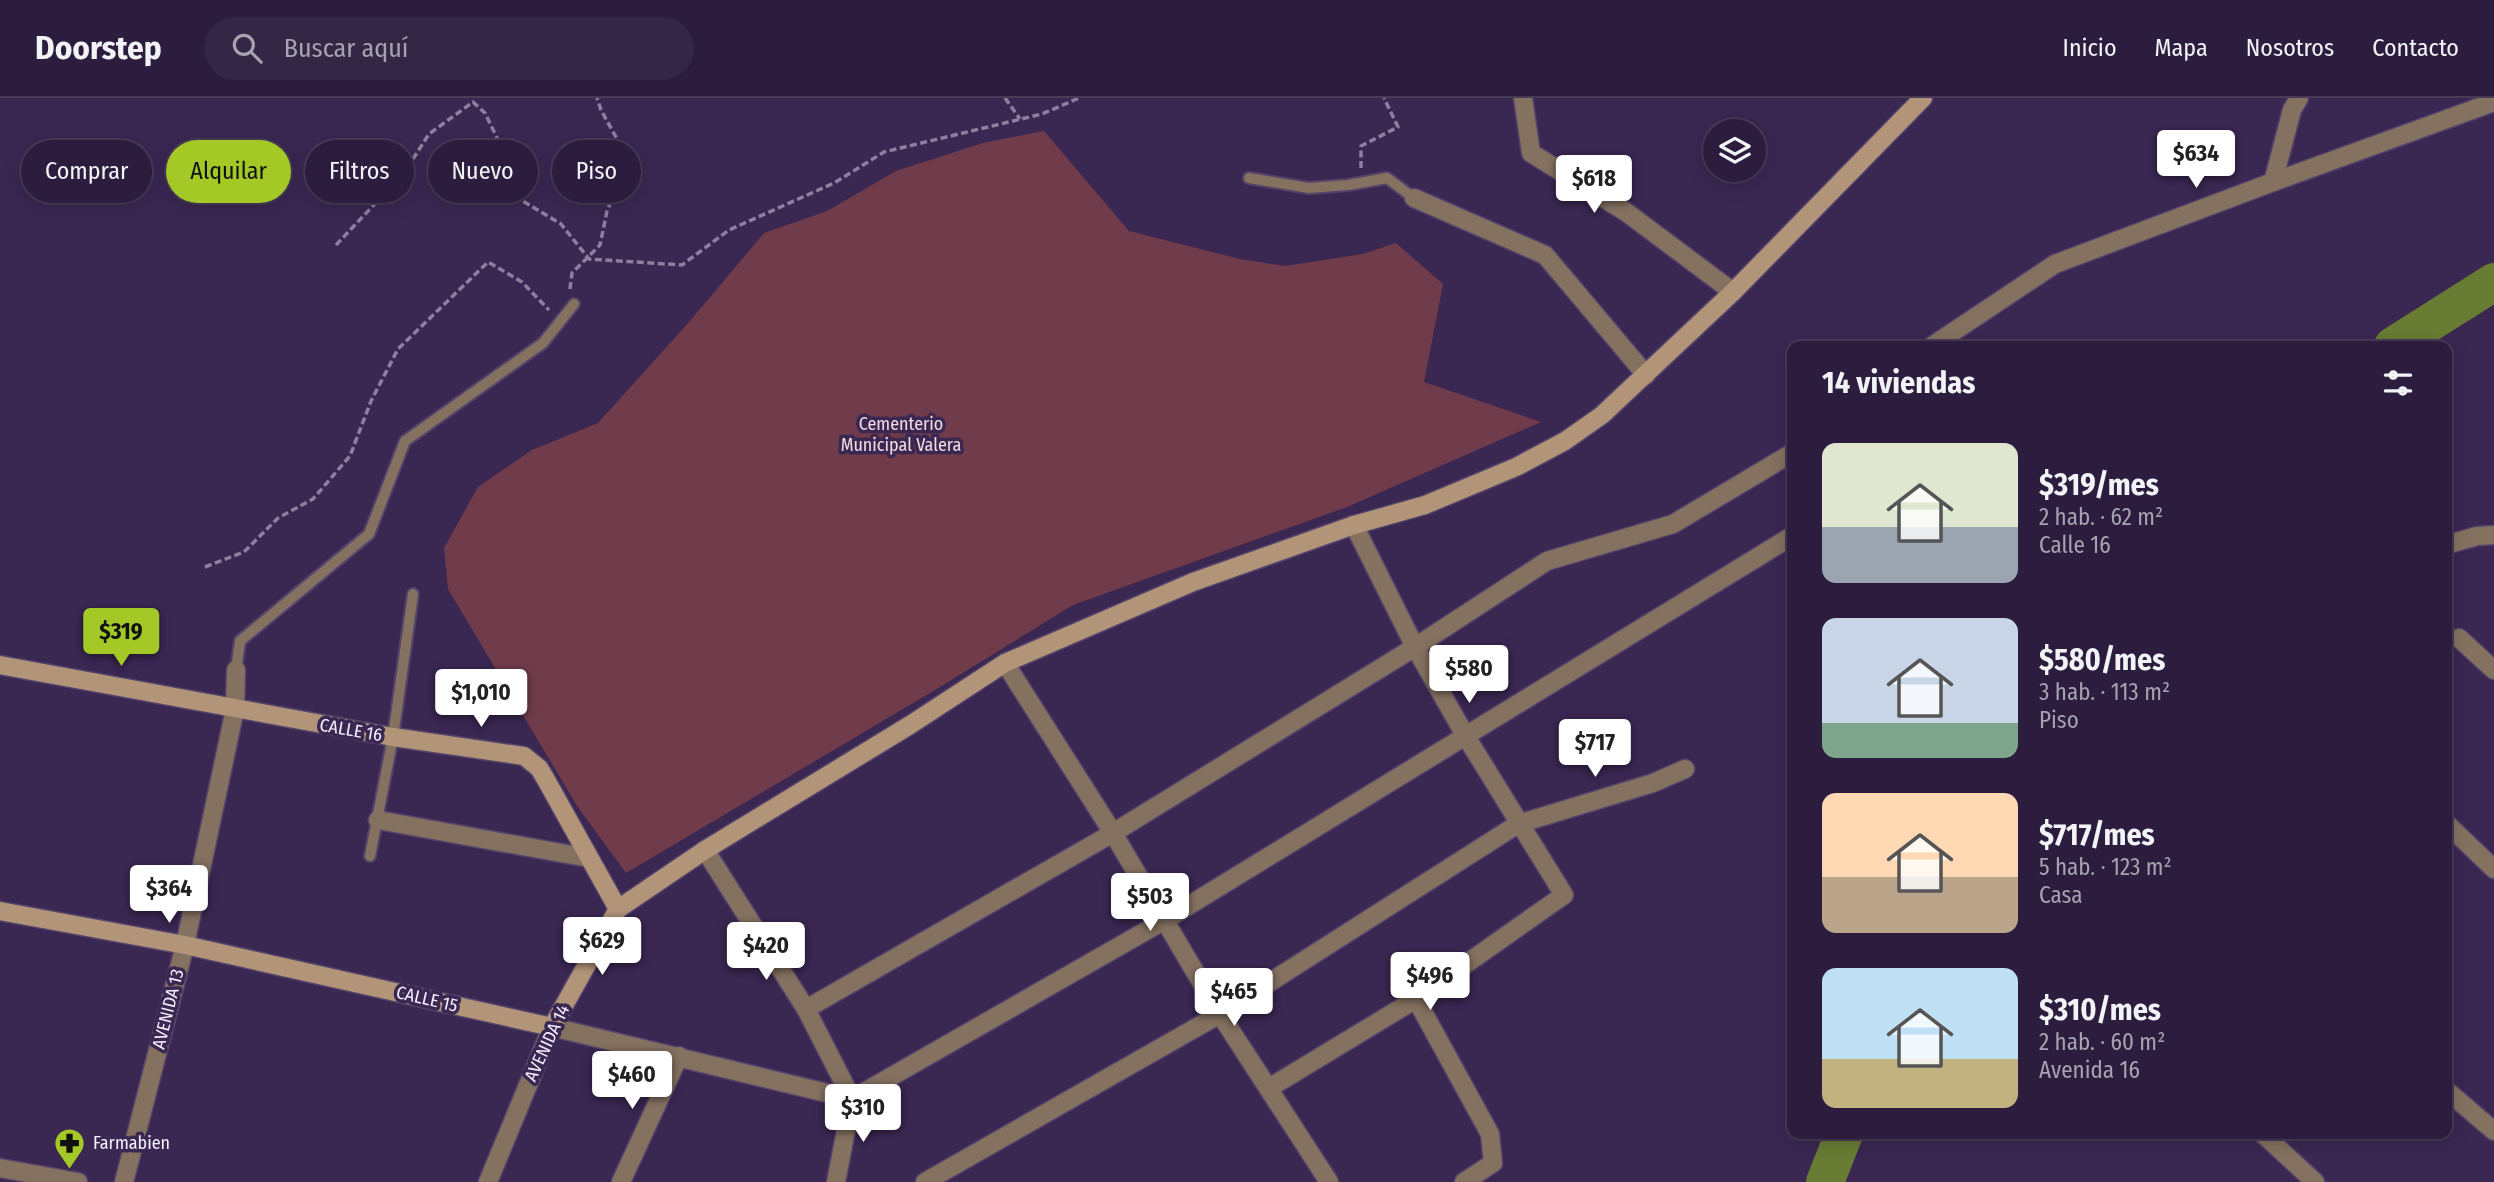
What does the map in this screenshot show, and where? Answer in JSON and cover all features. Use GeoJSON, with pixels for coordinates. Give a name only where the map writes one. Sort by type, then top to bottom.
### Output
{"type":"FeatureCollection","features":[{"type":"Feature","properties":{"kind":"main road"},"geometry":{"type":"LineString","coordinates":[[618,909],[705,850],[910,725],[1005,663],[1193,582],[1354,525],[1425,505],[1516,467],[1565,440],[1602,415],[1734,292],[1915,101]]}},
{"type":"Feature","properties":{"kind":"main road","name":"CALLE 16"},"geometry":{"type":"LineString","coordinates":[[0,666],[393,737],[524,756],[539,768],[618,909]]}},
{"type":"Feature","properties":{"kind":"main road","name":"AVENIDA 14"},"geometry":{"type":"LineString","coordinates":[[552,1027],[618,909]]}},
{"type":"Feature","properties":{"kind":"main road","name":"CALLE 15"},"geometry":{"type":"LineString","coordinates":[[0,911],[185,945],[552,1027]]}},
{"type":"Feature","properties":{"kind":"street"},"geometry":{"type":"LineString","coordinates":[[1523,98],[1531,153],[1626,212],[1734,292]]}},
{"type":"Feature","properties":{"kind":"street"},"geometry":{"type":"LineString","coordinates":[[2273,182],[2292,110],[2299,98]]}},
{"type":"Feature","properties":{"kind":"street"},"geometry":{"type":"LineString","coordinates":[[1940,341],[2055,264],[2494,102]]}},
{"type":"Feature","properties":{"kind":"street"},"geometry":{"type":"LineString","coordinates":[[1414,198],[1545,255],[1646,375]]}},
{"type":"Feature","properties":{"kind":"street"},"geometry":{"type":"LineString","coordinates":[[806,1009],[1113,832],[1415,648],[1547,561],[1674,524],[1787,456]]}},
{"type":"Feature","properties":{"kind":"street"},"geometry":{"type":"LineString","coordinates":[[1269,1088],[1416,999],[1564,895],[1518,824],[1415,648],[1354,525]]}},
{"type":"Feature","properties":{"kind":"street"},"geometry":{"type":"LineString","coordinates":[[2452,543],[2477,536],[2494,535]]}},
{"type":"Feature","properties":{"kind":"street"},"geometry":{"type":"LineString","coordinates":[[852,1099],[1165,920],[1787,539]]}},
{"type":"Feature","properties":{"kind":"street"},"geometry":{"type":"LineString","coordinates":[[2459,638],[2494,670]]}},
{"type":"Feature","properties":{"kind":"street"},"geometry":{"type":"LineString","coordinates":[[1005,663],[1113,832],[1220,1014],[1329,1182]]}},
{"type":"Feature","properties":{"kind":"street","name":"AVENIDA 13"},"geometry":{"type":"LineString","coordinates":[[124,1182],[185,945],[235,709],[236,670]]}},
{"type":"Feature","properties":{"kind":"street"},"geometry":{"type":"LineString","coordinates":[[925,1182],[1220,1014],[1518,824],[1653,783],[1685,769]]}},
{"type":"Feature","properties":{"kind":"street"},"geometry":{"type":"LineString","coordinates":[[378,820],[589,858]]}},
{"type":"Feature","properties":{"kind":"street"},"geometry":{"type":"LineString","coordinates":[[2452,829],[2494,869]]}},
{"type":"Feature","properties":{"kind":"street"},"geometry":{"type":"LineString","coordinates":[[705,850],[806,1009],[852,1099],[836,1182]]}},
{"type":"Feature","properties":{"kind":"street"},"geometry":{"type":"LineString","coordinates":[[1416,999],[1490,1135],[1493,1163],[1464,1182]]}},
{"type":"Feature","properties":{"kind":"street","name":"CALLE 15"},"geometry":{"type":"LineString","coordinates":[[552,1027],[852,1099]]}},
{"type":"Feature","properties":{"kind":"street","name":"AVENIDA 14"},"geometry":{"type":"LineString","coordinates":[[488,1182],[552,1027]]}},
{"type":"Feature","properties":{"kind":"street"},"geometry":{"type":"LineString","coordinates":[[621,1182],[678,1056]]}},
{"type":"Feature","properties":{"kind":"street"},"geometry":{"type":"LineString","coordinates":[[2452,1095],[2494,1131]]}},
{"type":"Feature","properties":{"kind":"street"},"geometry":{"type":"LineString","coordinates":[[2268,1139],[2315,1182]]}},
{"type":"Feature","properties":{"kind":"street"},"geometry":{"type":"LineString","coordinates":[[0,1168],[78,1182]]}},
{"type":"Feature","properties":{"kind":"lane"},"geometry":{"type":"LineString","coordinates":[[1249,178],[1308,188],[1387,178],[1414,198]]}},
{"type":"Feature","properties":{"kind":"lane"},"geometry":{"type":"LineString","coordinates":[[236,670],[240,641],[369,534],[405,441],[543,343],[574,304]]}},
{"type":"Feature","properties":{"kind":"lane"},"geometry":{"type":"LineString","coordinates":[[370,856],[393,737],[413,594]]}},
{"type":"Feature","properties":{"kind":"path"},"geometry":{"type":"LineString","coordinates":[[574,304],[569,285],[572,273],[600,246],[607,211],[621,177],[622,148],[597,98]]}},
{"type":"Feature","properties":{"kind":"path"},"geometry":{"type":"LineString","coordinates":[[1005,98],[1020,120]]}},
{"type":"Feature","properties":{"kind":"path"},"geometry":{"type":"LineString","coordinates":[[336,245],[404,173],[429,134],[473,102],[485,114],[499,142],[507,180],[516,197],[561,224],[589,259],[682,265],[729,229],[834,183],[884,152],[1042,114],[1079,98]]}},
{"type":"Feature","properties":{"kind":"path"},"geometry":{"type":"LineString","coordinates":[[1365,182],[1360,162],[1362,146],[1398,127],[1384,98]]}},
{"type":"Feature","properties":{"kind":"path"},"geometry":{"type":"LineString","coordinates":[[205,567],[244,552],[278,518],[313,499],[350,456],[371,401],[398,349],[488,262],[522,282],[560,322]]}},
{"type":"Feature","properties":{"kind":"green space","name":"Cementerio Municipal Valera"},"geometry":{"type":"Polygon","coordinates":[[[1044,131],[1129,231],[1240,259],[1285,266],[1363,254],[1396,243],[1443,284],[1424,382],[1541,422],[1347,507],[1073,605],[626,873],[577,806],[448,589],[444,548],[478,487],[532,450],[598,423],[764,233],[827,211],[896,171],[983,143],[1044,131]]]}},
{"type":"Feature","properties":{"kind":"waterway"},"geometry":{"type":"LineString","coordinates":[[2401,341],[2494,282]]}},
{"type":"Feature","properties":{"kind":"waterway"},"geometry":{"type":"LineString","coordinates":[[1825,1182],[1842,1139]]}},
{"type":"Feature","properties":{"kind":"place","name":"Farmabien"},"geometry":{"type":"Point","coordinates":[70,1170]}}]}
